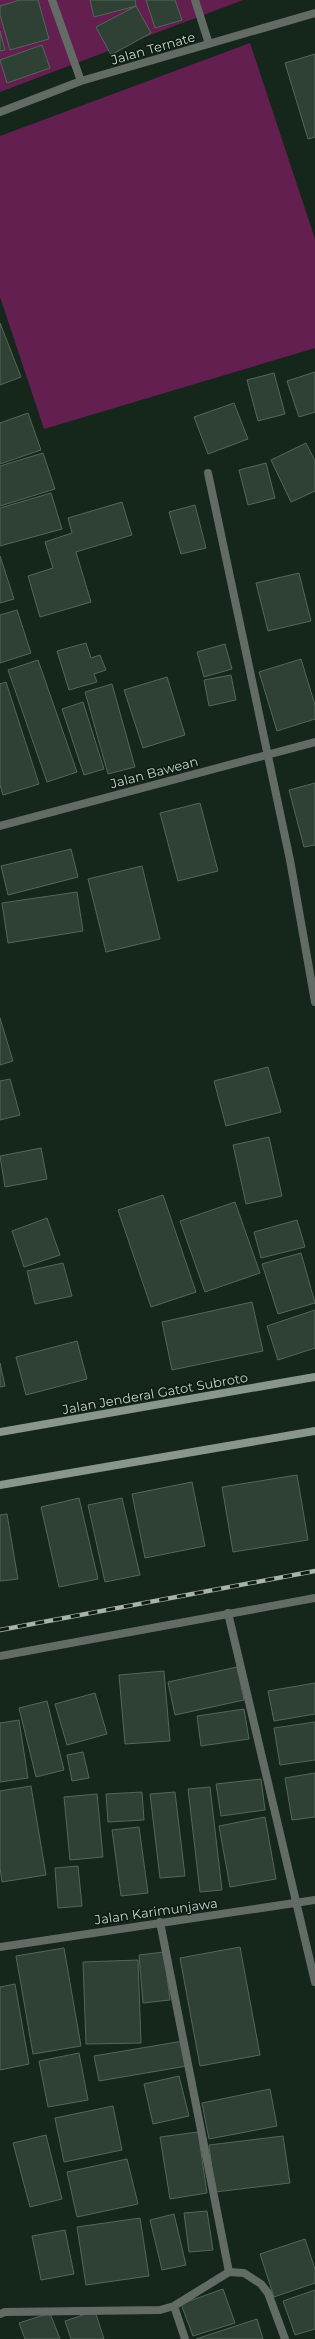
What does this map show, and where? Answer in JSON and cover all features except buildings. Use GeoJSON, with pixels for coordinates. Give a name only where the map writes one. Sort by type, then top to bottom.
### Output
{"type":"FeatureCollection","features":[{"type":"Feature","properties":{"kind":"main road","name":"Jalan Jenderal Gatot Subroto"},"geometry":{"type":"LineString","coordinates":[[0,1432],[315,1377]]}},
{"type":"Feature","properties":{"kind":"main road"},"geometry":{"type":"LineString","coordinates":[[0,1485],[315,1431]]}},
{"type":"Feature","properties":{"kind":"street"},"geometry":{"type":"LineString","coordinates":[[52,0],[81,81]]}},
{"type":"Feature","properties":{"kind":"street"},"geometry":{"type":"LineString","coordinates":[[195,0],[209,44]]}},
{"type":"Feature","properties":{"kind":"street","name":"Jalan Ternate"},"geometry":{"type":"LineString","coordinates":[[0,112],[81,81],[315,13]]}},
{"type":"Feature","properties":{"kind":"street"},"geometry":{"type":"LineString","coordinates":[[208,473],[268,754],[315,1002]]}},
{"type":"Feature","properties":{"kind":"street","name":"Jalan Bawean"},"geometry":{"type":"LineString","coordinates":[[0,826],[315,742]]}},
{"type":"Feature","properties":{"kind":"street"},"geometry":{"type":"LineString","coordinates":[[0,1656],[315,1598]]}},
{"type":"Feature","properties":{"kind":"street"},"geometry":{"type":"LineString","coordinates":[[228,1613],[295,1904],[315,1982]]}},
{"type":"Feature","properties":{"kind":"street","name":"Jalan Karimunjawa"},"geometry":{"type":"LineString","coordinates":[[0,1947],[315,1900]]}},
{"type":"Feature","properties":{"kind":"street"},"geometry":{"type":"LineString","coordinates":[[160,1922],[229,2272]]}},
{"type":"Feature","properties":{"kind":"street"},"geometry":{"type":"LineString","coordinates":[[0,2314],[5,2312],[113,2310],[142,2312],[160,2310],[174,2306],[229,2272],[244,2273],[261,2284],[268,2293],[285,2339]]}},
{"type":"Feature","properties":{"kind":"street"},"geometry":{"type":"LineString","coordinates":[[174,2306],[185,2339]]}},
{"type":"Feature","properties":{"kind":"shaded area"},"geometry":{"type":"Polygon","coordinates":[[[0,0],[243,0],[0,92],[0,0]]]}},
{"type":"Feature","properties":{"kind":"shaded area"},"geometry":{"type":"Polygon","coordinates":[[[250,43],[315,239],[315,348],[44,429],[0,297],[0,136],[250,43]]]}},
{"type":"Feature","properties":{"kind":"railway"},"geometry":{"type":"LineString","coordinates":[[0,1630],[315,1571]]}}]}
